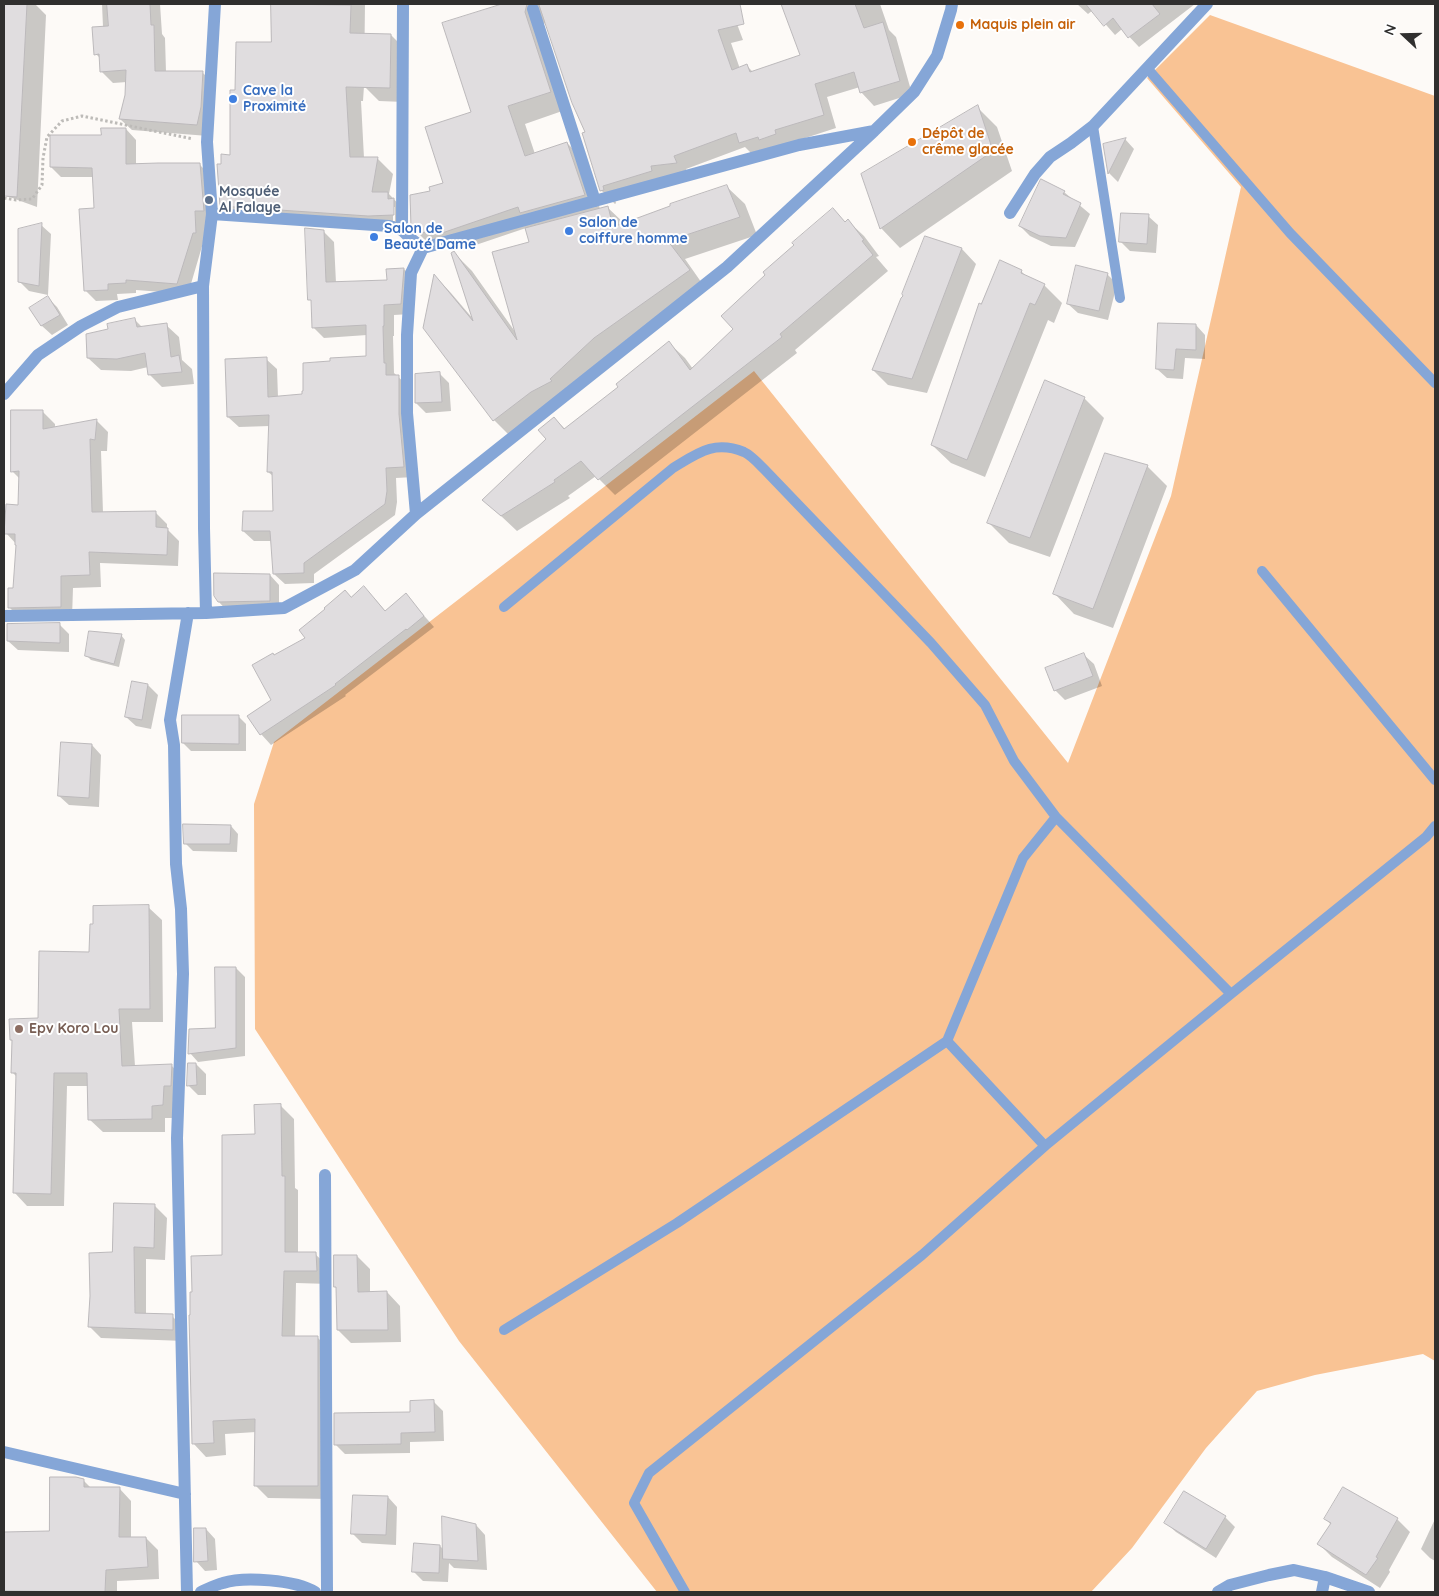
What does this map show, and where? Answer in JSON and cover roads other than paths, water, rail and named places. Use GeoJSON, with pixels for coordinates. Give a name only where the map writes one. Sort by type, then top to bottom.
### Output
{"type":"FeatureCollection","features":[{"type":"Feature","properties":{"kind":"street"},"geometry":{"type":"LineString","coordinates":[[206,614],[203,286],[212,214],[207,142],[215,4]]}},
{"type":"Feature","properties":{"kind":"street"},"geometry":{"type":"LineString","coordinates":[[402,230],[403,4]]}},
{"type":"Feature","properties":{"kind":"street"},"geometry":{"type":"LineString","coordinates":[[4,616],[206,614],[284,608],[355,570],[416,514],[727,267],[874,131],[914,92],[937,56],[952,10],[952,4]]}},
{"type":"Feature","properties":{"kind":"street"},"geometry":{"type":"LineString","coordinates":[[1010,213],[1035,174],[1050,157],[1072,144],[1093,126],[1207,4]]}},
{"type":"Feature","properties":{"kind":"street"},"geometry":{"type":"LineString","coordinates":[[533,9],[595,201]]}},
{"type":"Feature","properties":{"kind":"street"},"geometry":{"type":"LineString","coordinates":[[423,248],[799,145],[874,131]]}},
{"type":"Feature","properties":{"kind":"street"},"geometry":{"type":"LineString","coordinates":[[212,214],[389,226],[402,230],[423,248]]}},
{"type":"Feature","properties":{"kind":"street"},"geometry":{"type":"LineString","coordinates":[[416,514],[407,413],[407,335],[412,273],[423,248]]}},
{"type":"Feature","properties":{"kind":"street"},"geometry":{"type":"LineString","coordinates":[[4,394],[38,355],[81,326],[118,308],[203,286]]}},
{"type":"Feature","properties":{"kind":"street"},"geometry":{"type":"LineString","coordinates":[[187,1592],[177,1138],[183,974],[181,909],[176,864],[174,745],[170,720],[188,614]]}},
{"type":"Feature","properties":{"kind":"street"},"geometry":{"type":"LineString","coordinates":[[325,1175],[327,1592]]}},
{"type":"Feature","properties":{"kind":"street"},"geometry":{"type":"LineString","coordinates":[[4,1452],[185,1494]]}},
{"type":"Feature","properties":{"kind":"street"},"geometry":{"type":"LineString","coordinates":[[1218,1592],[1230,1585],[1294,1570],[1325,1577],[1369,1592]]}},
{"type":"Feature","properties":{"kind":"street"},"geometry":{"type":"LineString","coordinates":[[1322,1592],[1325,1577]]}},
{"type":"Feature","properties":{"kind":"street"},"geometry":{"type":"LineString","coordinates":[[201,1592],[223,1582],[256,1578],[286,1583],[315,1592]]}},
{"type":"Feature","properties":{"kind":"lane"},"geometry":{"type":"LineString","coordinates":[[1146,68],[1290,233],[1435,382]]}},
{"type":"Feature","properties":{"kind":"lane"},"geometry":{"type":"LineString","coordinates":[[1093,126],[1120,298]]}},
{"type":"Feature","properties":{"kind":"lane"},"geometry":{"type":"LineString","coordinates":[[504,607],[673,468],[698,453],[719,446],[745,452],[765,470],[910,622],[986,705],[1014,761],[1056,817],[1230,994]]}},
{"type":"Feature","properties":{"kind":"lane"},"geometry":{"type":"LineString","coordinates":[[1262,571],[1435,780]]}},
{"type":"Feature","properties":{"kind":"lane"},"geometry":{"type":"LineString","coordinates":[[504,1330],[677,1224],[947,1040],[1023,858],[1056,817]]}},
{"type":"Feature","properties":{"kind":"lane"},"geometry":{"type":"LineString","coordinates":[[685,1592],[634,1504],[649,1473],[922,1255],[1045,1146],[1230,994],[1426,837],[1435,826]]}},
{"type":"Feature","properties":{"kind":"lane"},"geometry":{"type":"LineString","coordinates":[[947,1040],[1045,1146]]}},
{"type":"Feature","properties":{"kind":"place","name":"Maquis plein air"},"geometry":{"type":"Point","coordinates":[960,25]}},
{"type":"Feature","properties":{"kind":"place","name":"Cave la Proximité"},"geometry":{"type":"Point","coordinates":[233,99]}},
{"type":"Feature","properties":{"kind":"place","name":"Dépôt de crême glacée"},"geometry":{"type":"Point","coordinates":[912,142]}},
{"type":"Feature","properties":{"kind":"place","name":"Mosquée Al Falaye"},"geometry":{"type":"Point","coordinates":[209,200]}},
{"type":"Feature","properties":{"kind":"place","name":"Salon de coiffure homme"},"geometry":{"type":"Point","coordinates":[569,231]}},
{"type":"Feature","properties":{"kind":"place","name":"Salon de Beauté Dame"},"geometry":{"type":"Point","coordinates":[374,237]}},
{"type":"Feature","properties":{"kind":"place","name":"Epv Koro Lou"},"geometry":{"type":"Point","coordinates":[19,1029]}}]}
